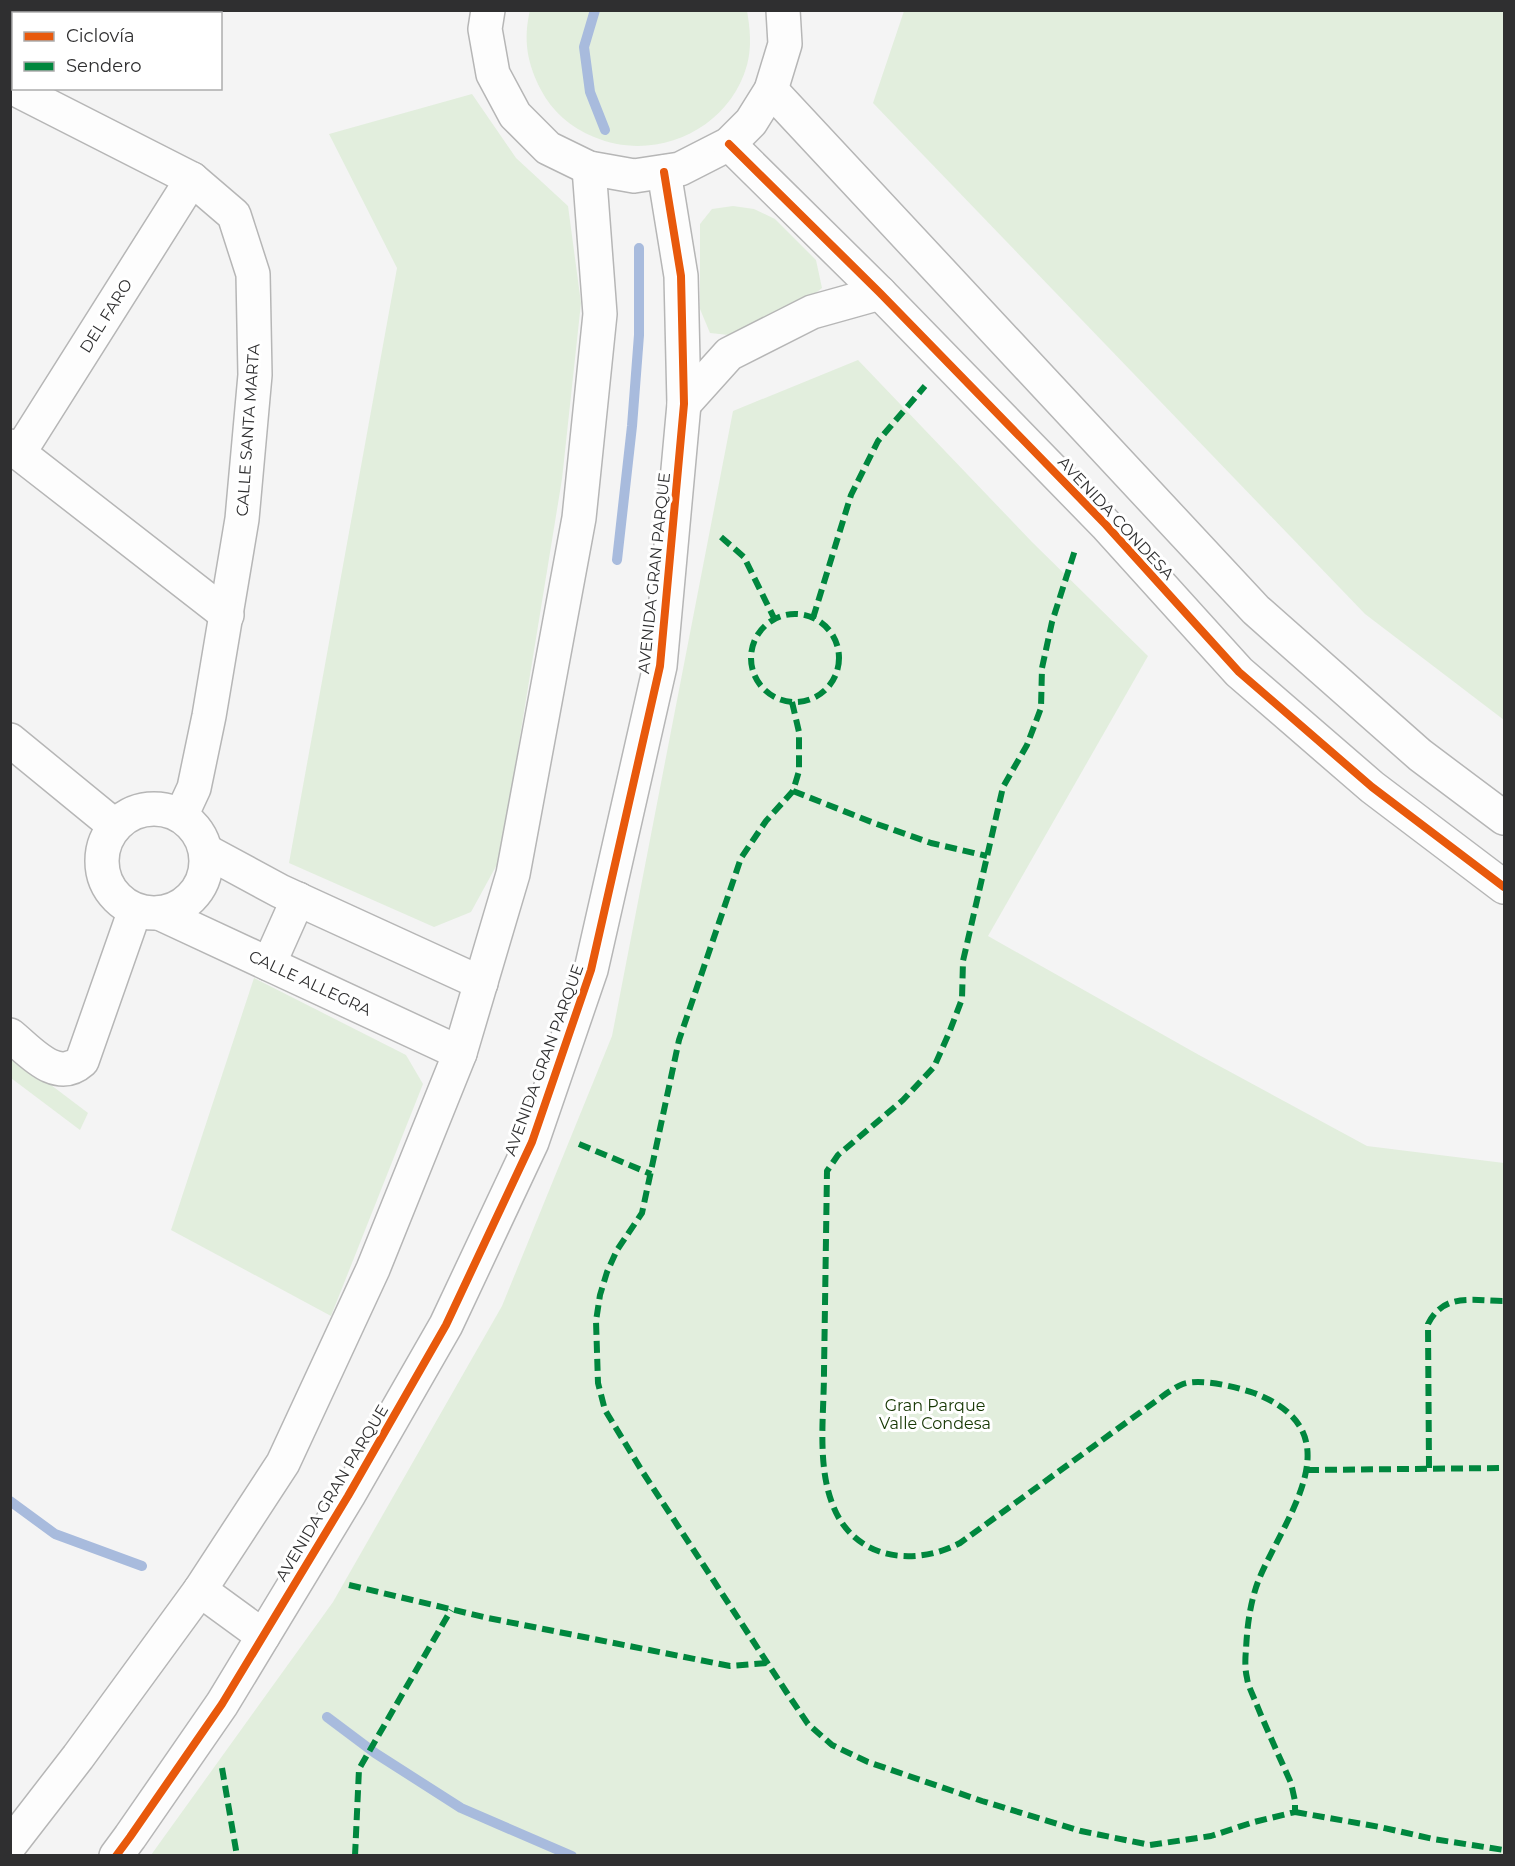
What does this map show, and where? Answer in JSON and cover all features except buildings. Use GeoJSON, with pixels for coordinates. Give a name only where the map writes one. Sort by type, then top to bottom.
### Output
{"type":"FeatureCollection","features":[{"type":"Feature","properties":{"kind":"street"},"geometry":{"type":"LineString","coordinates":[[488,10],[485,29],[493,74],[515,115],[548,148],[589,168],[634,176],[680,169],[729,144],[751,122],[771,90],[785,44],[783,10]]}},
{"type":"Feature","properties":{"kind":"street"},"geometry":{"type":"LineString","coordinates":[[771,90],[1256,610],[1420,755],[1504,818]]}},
{"type":"Feature","properties":{"kind":"street","name":"CALLE SANTA MARTA"},"geometry":{"type":"LineString","coordinates":[[18,98],[192,178],[234,214],[253,274],[255,375],[242,519],[227,615],[194,788],[181,816]]}},
{"type":"Feature","properties":{"kind":"street","name":"AVENIDA CONDESA"},"geometry":{"type":"LineString","coordinates":[[729,144],[880,293],[1106,525],[1239,672],[1372,787],[1504,887]]}},
{"type":"Feature","properties":{"kind":"street"},"geometry":{"type":"LineString","coordinates":[[10,1845],[78,1757],[200,1590],[283,1463],[373,1269],[460,1053],[513,874],[579,518],[600,314],[589,168]]}},
{"type":"Feature","properties":{"kind":"street","name":"AVENIDA GRAN PARQUE"},"geometry":{"type":"LineString","coordinates":[[116,1856],[222,1704],[348,1496],[446,1325],[532,1142],[591,970],[660,666],[684,404],[681,276],[664,172]]}},
{"type":"Feature","properties":{"kind":"street","name":"DEL FARO"},"geometry":{"type":"LineString","coordinates":[[192,178],[15,449],[227,615]]}},
{"type":"Feature","properties":{"kind":"street"},"geometry":{"type":"LineString","coordinates":[[684,404],[729,354],[812,312],[880,293]]}},
{"type":"Feature","properties":{"kind":"street"},"geometry":{"type":"LineString","coordinates":[[10,740],[115,825]]}},
{"type":"Feature","properties":{"kind":"street"},"geometry":{"type":"LineString","coordinates":[[154,809],[181,816],[193,825],[206,851],[206,868],[201,884],[190,899],[176,908],[147,911],[123,903],[112,892],[105,880],[102,866],[102,851],[115,825],[127,816],[154,809]]}},
{"type":"Feature","properties":{"kind":"street"},"geometry":{"type":"LineString","coordinates":[[206,851],[298,899],[482,983]]}},
{"type":"Feature","properties":{"kind":"street"},"geometry":{"type":"LineString","coordinates":[[269,964],[298,899]]}},
{"type":"Feature","properties":{"kind":"street"},"geometry":{"type":"LineString","coordinates":[[10,1035],[44,1064],[54,1069],[67,1070],[82,1061],[147,911]]}},
{"type":"Feature","properties":{"kind":"street","name":"CALLE ALLEGRA"},"geometry":{"type":"LineString","coordinates":[[147,911],[269,964],[460,1053]]}},
{"type":"Feature","properties":{"kind":"street"},"geometry":{"type":"LineString","coordinates":[[200,1590],[263,1635]]}},
{"type":"Feature","properties":{"kind":"green space"},"geometry":{"type":"Polygon","coordinates":[[[530,10],[747,11],[750,51],[747,65],[738,88],[724,107],[707,123],[687,135],[664,143],[641,146],[617,144],[578,129],[563,118],[545,98],[532,70],[528,51],[527,31],[530,10]]]}},
{"type":"Feature","properties":{"kind":"green space"},"geometry":{"type":"Polygon","coordinates":[[[904,11],[1504,11],[1504,720],[1365,614],[873,103],[904,11]]]}},
{"type":"Feature","properties":{"kind":"green space"},"geometry":{"type":"Polygon","coordinates":[[[472,94],[516,158],[568,206],[581,303],[562,479],[500,859],[471,912],[434,927],[289,863],[397,268],[329,134],[472,94]]]}},
{"type":"Feature","properties":{"kind":"green space"},"geometry":{"type":"Polygon","coordinates":[[[733,206],[754,209],[775,219],[816,260],[822,288],[779,322],[738,336],[710,333],[700,309],[700,224],[712,209],[733,206]]]}},
{"type":"Feature","properties":{"kind":"green space","name":"Gran Parque Valle Condesa"},"geometry":{"type":"Polygon","coordinates":[[[858,360],[1032,542],[1148,656],[988,936],[1199,1055],[1367,1146],[1504,1163],[1504,1855],[151,1855],[333,1602],[502,1306],[612,1036],[733,411],[858,360]]]}},
{"type":"Feature","properties":{"kind":"green space"},"geometry":{"type":"Polygon","coordinates":[[[254,978],[406,1055],[423,1084],[331,1316],[171,1230],[254,978]]]}},
{"type":"Feature","properties":{"kind":"green space"},"geometry":{"type":"Polygon","coordinates":[[[10,1054],[88,1113],[80,1130],[11,1078],[10,1054]]]}},
{"type":"Feature","properties":{"kind":"waterway"},"geometry":{"type":"LineString","coordinates":[[595,10],[584,47],[590,92],[605,130]]}},
{"type":"Feature","properties":{"kind":"waterway"},"geometry":{"type":"LineString","coordinates":[[617,560],[632,426],[639,335],[639,248]]}},
{"type":"Feature","properties":{"kind":"waterway"},"geometry":{"type":"LineString","coordinates":[[10,1501],[55,1534],[142,1566]]}},
{"type":"Feature","properties":{"kind":"waterway"},"geometry":{"type":"LineString","coordinates":[[327,1717],[375,1753],[461,1808],[572,1856]]}},
{"type":"Feature","properties":{"kind":"marked path"},"geometry":{"type":"LineString","coordinates":[[813,618],[851,495],[878,441],[925,386]]}},
{"type":"Feature","properties":{"kind":"marked path"},"geometry":{"type":"LineString","coordinates":[[721,537],[744,557],[774,618]]}},
{"type":"Feature","properties":{"kind":"marked path"},"geometry":{"type":"LineString","coordinates":[[792,702],[799,732],[799,771],[793,791],[766,821],[741,858],[679,1040],[642,1213],[617,1250],[600,1295],[596,1321],[598,1383],[605,1410],[642,1471],[808,1724],[832,1745],[868,1762],[982,1801],[1081,1831],[1150,1845],[1211,1836],[1295,1812],[1291,1783],[1249,1687],[1245,1664],[1248,1623],[1256,1588],[1296,1502],[1305,1477],[1308,1452],[1302,1430],[1285,1410],[1254,1393],[1228,1386],[1199,1382],[1181,1385],[960,1543],[942,1551],[923,1555],[904,1556],[886,1553],[869,1547],[854,1536],[841,1522],[832,1503],[824,1472],[822,1438],[827,1171],[838,1155],[903,1100],[934,1067],[949,1033],[962,999],[963,961],[1003,787],[1027,745],[1041,708],[1042,668],[1052,622],[1075,550]]}},
{"type":"Feature","properties":{"kind":"marked path"},"geometry":{"type":"LineString","coordinates":[[795,614],[820,621],[832,633],[839,658],[832,683],[820,695],[795,702],[770,695],[758,683],[751,658],[758,633],[770,621],[795,614]]}},
{"type":"Feature","properties":{"kind":"marked path"},"geometry":{"type":"LineString","coordinates":[[793,791],[931,843],[987,856]]}},
{"type":"Feature","properties":{"kind":"marked path"},"geometry":{"type":"LineString","coordinates":[[579,1144],[651,1174]]}},
{"type":"Feature","properties":{"kind":"marked path"},"geometry":{"type":"LineString","coordinates":[[1429,1468],[1428,1324],[1442,1307],[1460,1300],[1504,1301]]}},
{"type":"Feature","properties":{"kind":"marked path"},"geometry":{"type":"LineString","coordinates":[[1307,1470],[1504,1468]]}},
{"type":"Feature","properties":{"kind":"marked path"},"geometry":{"type":"LineString","coordinates":[[349,1585],[488,1618],[730,1666],[767,1663]]}},
{"type":"Feature","properties":{"kind":"marked path"},"geometry":{"type":"LineString","coordinates":[[355,1856],[359,1769],[451,1610]]}},
{"type":"Feature","properties":{"kind":"marked path"},"geometry":{"type":"LineString","coordinates":[[222,1768],[237,1856]]}},
{"type":"Feature","properties":{"kind":"marked path"},"geometry":{"type":"LineString","coordinates":[[1295,1812],[1433,1839],[1504,1850]]}},
{"type":"Feature","properties":{"kind":"cycle path"},"geometry":{"type":"LineString","coordinates":[[729,144],[880,293],[1106,525],[1239,672],[1372,787],[1504,887]]}},
{"type":"Feature","properties":{"kind":"cycle path"},"geometry":{"type":"LineString","coordinates":[[116,1856],[222,1704],[348,1496],[446,1325],[532,1142],[591,970],[660,666],[684,404],[681,276],[664,172]]}}]}
